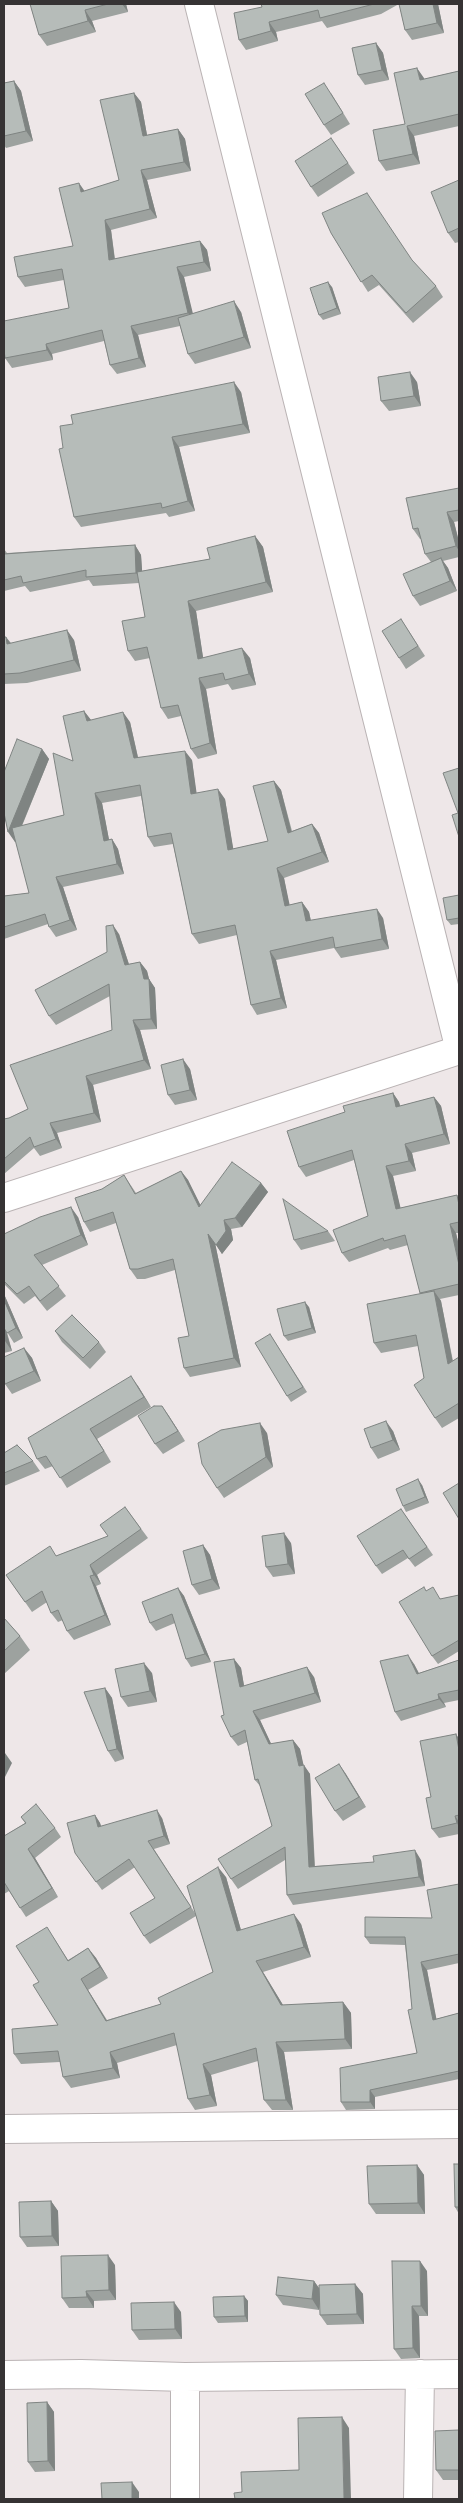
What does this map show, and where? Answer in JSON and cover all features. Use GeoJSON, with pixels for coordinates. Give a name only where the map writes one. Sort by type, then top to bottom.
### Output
{"type":"FeatureCollection","features":[{"type":"Feature","properties":{"kind":"street"},"geometry":{"type":"LineString","coordinates":[[199,4],[459,1046]]}},
{"type":"Feature","properties":{"kind":"street"},"geometry":{"type":"LineString","coordinates":[[4,1198],[459,1050]]}},
{"type":"Feature","properties":{"kind":"street"},"geometry":{"type":"LineString","coordinates":[[4,2129],[459,2124]]}},
{"type":"Feature","properties":{"kind":"street"},"geometry":{"type":"LineString","coordinates":[[4,2375],[81,2374],[185,2377],[459,2374]]}},
{"type":"Feature","properties":{"kind":"street"},"geometry":{"type":"LineString","coordinates":[[418,2499],[420,2374]]}},
{"type":"Feature","properties":{"kind":"street"},"geometry":{"type":"LineString","coordinates":[[185,2377],[185,2499]]}},
{"type":"Feature","properties":{"kind":"building"},"geometry":{"type":"Polygon","coordinates":[[[30,4],[108,4],[85,10],[88,21],[39,35],[30,4]]]}},
{"type":"Feature","properties":{"kind":"building"},"geometry":{"type":"Polygon","coordinates":[[[261,4],[374,4],[320,18],[318,10],[269,22],[271,31],[239,40],[234,13],[262,7],[261,4]]]}},
{"type":"Feature","properties":{"kind":"building"},"geometry":{"type":"Polygon","coordinates":[[[399,4],[433,4],[437,23],[405,30],[399,4]]]}},
{"type":"Feature","properties":{"kind":"building"},"geometry":{"type":"Polygon","coordinates":[[[376,43],[382,70],[358,75],[352,48],[376,43]]]}},
{"type":"Feature","properties":{"kind":"building"},"geometry":{"type":"Polygon","coordinates":[[[417,68],[420,80],[459,71],[459,114],[407,126],[413,154],[379,161],[373,130],[405,124],[394,73],[417,68]]]}},
{"type":"Feature","properties":{"kind":"building"},"geometry":{"type":"Polygon","coordinates":[[[14,81],[26,131],[4,136],[4,83],[14,81]]]}},
{"type":"Feature","properties":{"kind":"building"},"geometry":{"type":"Polygon","coordinates":[[[324,83],[343,113],[324,125],[305,94],[324,83]]]}},
{"type":"Feature","properties":{"kind":"building"},"geometry":{"type":"Polygon","coordinates":[[[134,93],[143,136],[178,129],[184,162],[141,170],[150,209],[105,220],[109,260],[200,241],[204,262],[177,267],[188,313],[131,326],[139,358],[110,365],[102,330],[46,344],[47,350],[5,358],[4,321],[69,308],[62,269],[18,277],[14,257],[73,246],[59,188],[79,183],[81,192],[119,180],[100,100],[134,93]]]}},
{"type":"Feature","properties":{"kind":"building"},"geometry":{"type":"Polygon","coordinates":[[[331,138],[348,163],[311,187],[295,161],[331,138]]]}},
{"type":"Feature","properties":{"kind":"building"},"geometry":{"type":"Polygon","coordinates":[[[459,180],[459,228],[448,233],[431,192],[459,180]]]}},
{"type":"Feature","properties":{"kind":"building"},"geometry":{"type":"Polygon","coordinates":[[[367,193],[412,260],[436,286],[406,313],[372,275],[361,282],[331,233],[322,213],[367,193]]]}},
{"type":"Feature","properties":{"kind":"building"},"geometry":{"type":"Polygon","coordinates":[[[328,282],[337,308],[319,315],[310,288],[328,282]]]}},
{"type":"Feature","properties":{"kind":"building"},"geometry":{"type":"Polygon","coordinates":[[[234,301],[244,337],[188,354],[178,318],[234,301]]]}},
{"type":"Feature","properties":{"kind":"building"},"geometry":{"type":"Polygon","coordinates":[[[410,372],[414,396],[381,401],[378,377],[410,372]]]}},
{"type":"Feature","properties":{"kind":"building"},"geometry":{"type":"Polygon","coordinates":[[[234,382],[243,424],[172,437],[188,501],[162,508],[161,503],[74,517],[59,449],[63,448],[60,426],[73,424],[71,415],[234,382]]]}},
{"type":"Feature","properties":{"kind":"building"},"geometry":{"type":"Polygon","coordinates":[[[459,488],[459,510],[447,512],[456,546],[425,554],[418,528],[413,529],[406,498],[459,488]]]}},
{"type":"Feature","properties":{"kind":"building"},"geometry":{"type":"Polygon","coordinates":[[[255,536],[266,582],[188,601],[198,659],[242,648],[249,674],[225,680],[223,673],[199,678],[210,743],[191,749],[178,705],[161,708],[147,647],[128,651],[122,621],[145,617],[137,572],[210,559],[207,548],[255,536]]]}},
{"type":"Feature","properties":{"kind":"building"},"geometry":{"type":"Polygon","coordinates":[[[135,545],[136,573],[86,577],[86,570],[23,583],[21,576],[4,580],[4,554],[135,545]]]}},
{"type":"Feature","properties":{"kind":"building"},"geometry":{"type":"Polygon","coordinates":[[[441,558],[450,581],[413,596],[403,574],[441,558]]]}},
{"type":"Feature","properties":{"kind":"building"},"geometry":{"type":"Polygon","coordinates":[[[401,619],[418,646],[399,658],[382,631],[401,619]]]}},
{"type":"Feature","properties":{"kind":"building"},"geometry":{"type":"Polygon","coordinates":[[[67,630],[74,660],[20,673],[4,674],[4,637],[6,637],[7,644],[67,630]]]}},
{"type":"Feature","properties":{"kind":"building"},"geometry":{"type":"Polygon","coordinates":[[[84,711],[87,721],[123,712],[134,758],[185,751],[191,794],[218,789],[228,850],[268,841],[253,786],[274,781],[288,833],[312,824],[322,852],[277,868],[285,906],[302,902],[306,921],[377,909],[382,939],[335,948],[333,937],[270,951],[281,998],[251,1005],[235,925],[192,934],[171,833],[148,837],[140,785],[95,793],[104,841],[112,839],[117,864],[56,877],[70,920],[49,927],[45,914],[4,927],[4,896],[29,893],[12,828],[64,815],[53,753],[73,761],[63,716],[84,711]]]}},
{"type":"Feature","properties":{"kind":"building"},"geometry":{"type":"Polygon","coordinates":[[[17,739],[42,749],[8,832],[4,813],[4,772],[17,739]]]}},
{"type":"Feature","properties":{"kind":"building"},"geometry":{"type":"Polygon","coordinates":[[[459,768],[459,837],[452,815],[458,813],[443,773],[459,768]]]}},
{"type":"Feature","properties":{"kind":"building"},"geometry":{"type":"Polygon","coordinates":[[[459,895],[459,918],[447,920],[443,898],[459,895]]]}},
{"type":"Feature","properties":{"kind":"building"},"geometry":{"type":"Polygon","coordinates":[[[113,925],[125,965],[140,962],[144,979],[149,979],[151,1019],[133,1020],[144,1060],[86,1076],[94,1113],[50,1123],[56,1139],[34,1147],[30,1137],[4,1159],[4,1119],[28,1109],[10,1065],[112,1030],[109,984],[49,1016],[35,990],[107,952],[106,926],[113,925]]]}},
{"type":"Feature","properties":{"kind":"building"},"geometry":{"type":"Polygon","coordinates":[[[183,1059],[190,1090],[168,1095],[161,1065],[183,1059]]]}},
{"type":"Feature","properties":{"kind":"building"},"geometry":{"type":"Polygon","coordinates":[[[393,1093],[396,1107],[434,1097],[444,1134],[405,1144],[409,1161],[386,1166],[396,1209],[457,1195],[459,1222],[450,1224],[459,1265],[459,1284],[420,1293],[405,1235],[384,1241],[383,1238],[342,1253],[333,1230],[368,1216],[352,1150],[299,1167],[287,1131],[345,1112],[343,1106],[393,1093]]]}},
{"type":"Feature","properties":{"kind":"building"},"geometry":{"type":"Polygon","coordinates":[[[232,1162],[261,1183],[235,1218],[224,1220],[226,1231],[216,1245],[208,1234],[234,1358],[184,1368],[178,1338],[189,1336],[173,1259],[138,1269],[130,1269],[113,1212],[84,1222],[75,1198],[102,1189],[124,1175],[135,1194],[181,1171],[199,1207],[232,1162]]]}},
{"type":"Feature","properties":{"kind":"building"},"geometry":{"type":"Polygon","coordinates":[[[283,1199],[328,1231],[294,1240],[283,1199]]]}},
{"type":"Feature","properties":{"kind":"building"},"geometry":{"type":"Polygon","coordinates":[[[71,1207],[81,1235],[34,1255],[59,1286],[40,1301],[29,1286],[17,1294],[4,1281],[4,1234],[40,1217],[71,1207]]]}},
{"type":"Feature","properties":{"kind":"building"},"geometry":{"type":"Polygon","coordinates":[[[434,1291],[448,1364],[459,1357],[459,1403],[435,1418],[414,1385],[424,1378],[416,1335],[374,1343],[367,1304],[434,1291]]]}},
{"type":"Feature","properties":{"kind":"building"},"geometry":{"type":"Polygon","coordinates":[[[4,1300],[16,1328],[7,1333],[4,1328],[4,1300]]]}},
{"type":"Feature","properties":{"kind":"building"},"geometry":{"type":"Polygon","coordinates":[[[305,1302],[312,1328],[284,1336],[277,1309],[305,1302]]]}},
{"type":"Feature","properties":{"kind":"building"},"geometry":{"type":"Polygon","coordinates":[[[72,1315],[99,1342],[83,1358],[55,1331],[72,1315]]]}},
{"type":"Feature","properties":{"kind":"building"},"geometry":{"type":"Polygon","coordinates":[[[270,1334],[303,1387],[287,1396],[255,1343],[270,1334]]]}},
{"type":"Feature","properties":{"kind":"building"},"geometry":{"type":"Polygon","coordinates":[[[24,1348],[34,1371],[5,1384],[4,1357],[24,1348]]]}},
{"type":"Feature","properties":{"kind":"building"},"geometry":{"type":"Polygon","coordinates":[[[131,1376],[144,1397],[90,1429],[104,1451],[60,1478],[46,1456],[37,1459],[28,1438],[131,1376]]]}},
{"type":"Feature","properties":{"kind":"building"},"geometry":{"type":"Polygon","coordinates":[[[154,1406],[162,1406],[178,1431],[155,1444],[138,1416],[154,1406]]]}},
{"type":"Feature","properties":{"kind":"building"},"geometry":{"type":"Polygon","coordinates":[[[386,1421],[393,1440],[371,1448],[364,1429],[386,1421]]]}},
{"type":"Feature","properties":{"kind":"building"},"geometry":{"type":"Polygon","coordinates":[[[260,1423],[266,1457],[217,1488],[202,1464],[198,1443],[221,1430],[260,1423]]]}},
{"type":"Feature","properties":{"kind":"building"},"geometry":{"type":"Polygon","coordinates":[[[17,1445],[33,1461],[4,1473],[4,1453],[17,1445]]]}},
{"type":"Feature","properties":{"kind":"building"},"geometry":{"type":"Polygon","coordinates":[[[418,1479],[425,1497],[403,1506],[396,1489],[418,1479]]]}},
{"type":"Feature","properties":{"kind":"building"},"geometry":{"type":"Polygon","coordinates":[[[459,1483],[459,1519],[443,1493],[459,1483]]]}},
{"type":"Feature","properties":{"kind":"building"},"geometry":{"type":"Polygon","coordinates":[[[125,1507],[141,1529],[90,1565],[94,1575],[90,1576],[105,1615],[67,1631],[58,1610],[51,1613],[42,1591],[25,1602],[6,1575],[50,1546],[56,1556],[108,1536],[100,1525],[125,1507]]]}},
{"type":"Feature","properties":{"kind":"building"},"geometry":{"type":"Polygon","coordinates":[[[401,1509],[427,1547],[409,1559],[403,1550],[376,1566],[357,1536],[401,1509]]]}},
{"type":"Feature","properties":{"kind":"building"},"geometry":{"type":"Polygon","coordinates":[[[284,1533],[288,1564],[266,1567],[262,1536],[284,1533]]]}},
{"type":"Feature","properties":{"kind":"building"},"geometry":{"type":"Polygon","coordinates":[[[203,1545],[212,1579],[192,1585],[183,1551],[203,1545]]]}},
{"type":"Feature","properties":{"kind":"building"},"geometry":{"type":"Polygon","coordinates":[[[424,1587],[426,1591],[433,1587],[440,1599],[459,1595],[459,1640],[432,1656],[399,1602],[424,1587]]]}},
{"type":"Feature","properties":{"kind":"building"},"geometry":{"type":"Polygon","coordinates":[[[178,1588],[205,1654],[186,1659],[172,1614],[150,1623],[142,1602],[178,1588]]]}},
{"type":"Feature","properties":{"kind":"building"},"geometry":{"type":"Polygon","coordinates":[[[4,1618],[20,1636],[4,1651],[4,1618]]]}},
{"type":"Feature","properties":{"kind":"building"},"geometry":{"type":"Polygon","coordinates":[[[408,1655],[417,1674],[459,1660],[459,1690],[438,1694],[439,1699],[395,1712],[380,1661],[408,1655]]]}},
{"type":"Feature","properties":{"kind":"building"},"geometry":{"type":"Polygon","coordinates":[[[234,1659],[240,1687],[307,1667],[315,1693],[253,1711],[269,1744],[293,1740],[299,1766],[304,1765],[309,1867],[374,1862],[373,1856],[415,1850],[419,1877],[287,1895],[285,1847],[231,1879],[218,1859],[272,1826],[258,1779],[255,1780],[245,1730],[231,1737],[221,1716],[224,1715],[214,1662],[234,1659]]]}},
{"type":"Feature","properties":{"kind":"building"},"geometry":{"type":"Polygon","coordinates":[[[144,1663],[150,1691],[121,1697],[115,1669],[144,1663]]]}},
{"type":"Feature","properties":{"kind":"building"},"geometry":{"type":"Polygon","coordinates":[[[105,1688],[117,1749],[108,1751],[84,1692],[105,1688]]]}},
{"type":"Feature","properties":{"kind":"building"},"geometry":{"type":"Polygon","coordinates":[[[456,1734],[459,1750],[459,1815],[455,1816],[457,1823],[432,1829],[426,1798],[431,1797],[420,1741],[456,1734]]]}},
{"type":"Feature","properties":{"kind":"building"},"geometry":{"type":"Polygon","coordinates":[[[339,1764],[359,1797],[335,1811],[315,1778],[339,1764]]]}},
{"type":"Feature","properties":{"kind":"building"},"geometry":{"type":"Polygon","coordinates":[[[36,1804],[55,1828],[28,1849],[52,1888],[20,1908],[4,1882],[4,1836],[26,1823],[21,1817],[36,1804]]]}},
{"type":"Feature","properties":{"kind":"building"},"geometry":{"type":"Polygon","coordinates":[[[157,1810],[164,1836],[148,1841],[191,1907],[144,1936],[130,1913],[155,1898],[129,1859],[96,1882],[75,1853],[67,1823],[95,1815],[98,1827],[157,1810]]]}},
{"type":"Feature","properties":{"kind":"building"},"geometry":{"type":"Polygon","coordinates":[[[218,1867],[237,1931],[294,1914],[304,1947],[256,1961],[281,2005],[343,2002],[345,2039],[276,2042],[286,2100],[264,2100],[256,2048],[203,2064],[210,2095],[188,2099],[174,2033],[110,2052],[113,2068],[63,2077],[58,2051],[14,2054],[12,2029],[58,2025],[33,1985],[39,1982],[16,1946],[47,1927],[68,1961],[88,1948],[100,1967],[81,1979],[106,2021],[161,2004],[158,1998],[213,1972],[187,1886],[218,1867]]]}},
{"type":"Feature","properties":{"kind":"building"},"geometry":{"type":"Polygon","coordinates":[[[459,1884],[459,1954],[421,1962],[433,2020],[459,2013],[459,2071],[370,2090],[370,2102],[341,2102],[340,2068],[417,2053],[408,2010],[412,2009],[405,1937],[365,1937],[365,1917],[432,1918],[427,1890],[459,1884]]]}},
{"type":"Feature","properties":{"kind":"building"},"geometry":{"type":"Polygon","coordinates":[[[454,2164],[459,2164],[459,2207],[455,2207],[454,2164]]]}},
{"type":"Feature","properties":{"kind":"building"},"geometry":{"type":"Polygon","coordinates":[[[417,2165],[418,2203],[369,2204],[367,2166],[417,2165]]]}},
{"type":"Feature","properties":{"kind":"building"},"geometry":{"type":"Polygon","coordinates":[[[51,2201],[52,2236],[20,2237],[19,2202],[51,2201]]]}},
{"type":"Feature","properties":{"kind":"building"},"geometry":{"type":"Polygon","coordinates":[[[108,2255],[109,2290],[86,2291],[87,2297],[62,2298],[61,2256],[108,2255]]]}},
{"type":"Feature","properties":{"kind":"building"},"geometry":{"type":"Polygon","coordinates":[[[392,2261],[420,2261],[421,2306],[412,2306],[413,2348],[394,2349],[392,2261]]]}},
{"type":"Feature","properties":{"kind":"building"},"geometry":{"type":"Polygon","coordinates":[[[278,2277],[314,2281],[312,2299],[276,2295],[278,2277]]]}},
{"type":"Feature","properties":{"kind":"building"},"geometry":{"type":"Polygon","coordinates":[[[355,2284],[357,2314],[320,2315],[319,2285],[355,2284]]]}},
{"type":"Feature","properties":{"kind":"building"},"geometry":{"type":"Polygon","coordinates":[[[244,2296],[245,2316],[214,2317],[213,2297],[244,2296]]]}},
{"type":"Feature","properties":{"kind":"building"},"geometry":{"type":"Polygon","coordinates":[[[174,2302],[175,2329],[132,2330],[131,2303],[174,2302]]]}},
{"type":"Feature","properties":{"kind":"building"},"geometry":{"type":"Polygon","coordinates":[[[47,2402],[48,2461],[28,2462],[27,2403],[47,2402]]]}},
{"type":"Feature","properties":{"kind":"building"},"geometry":{"type":"Polygon","coordinates":[[[342,2417],[344,2499],[235,2499],[234,2493],[242,2492],[241,2472],[299,2470],[298,2418],[342,2417]]]}},
{"type":"Feature","properties":{"kind":"building"},"geometry":{"type":"Polygon","coordinates":[[[459,2430],[459,2470],[436,2470],[435,2431],[459,2430]]]}},
{"type":"Feature","properties":{"kind":"building"},"geometry":{"type":"Polygon","coordinates":[[[132,2482],[132,2499],[102,2499],[101,2483],[132,2482]]]}}]}
